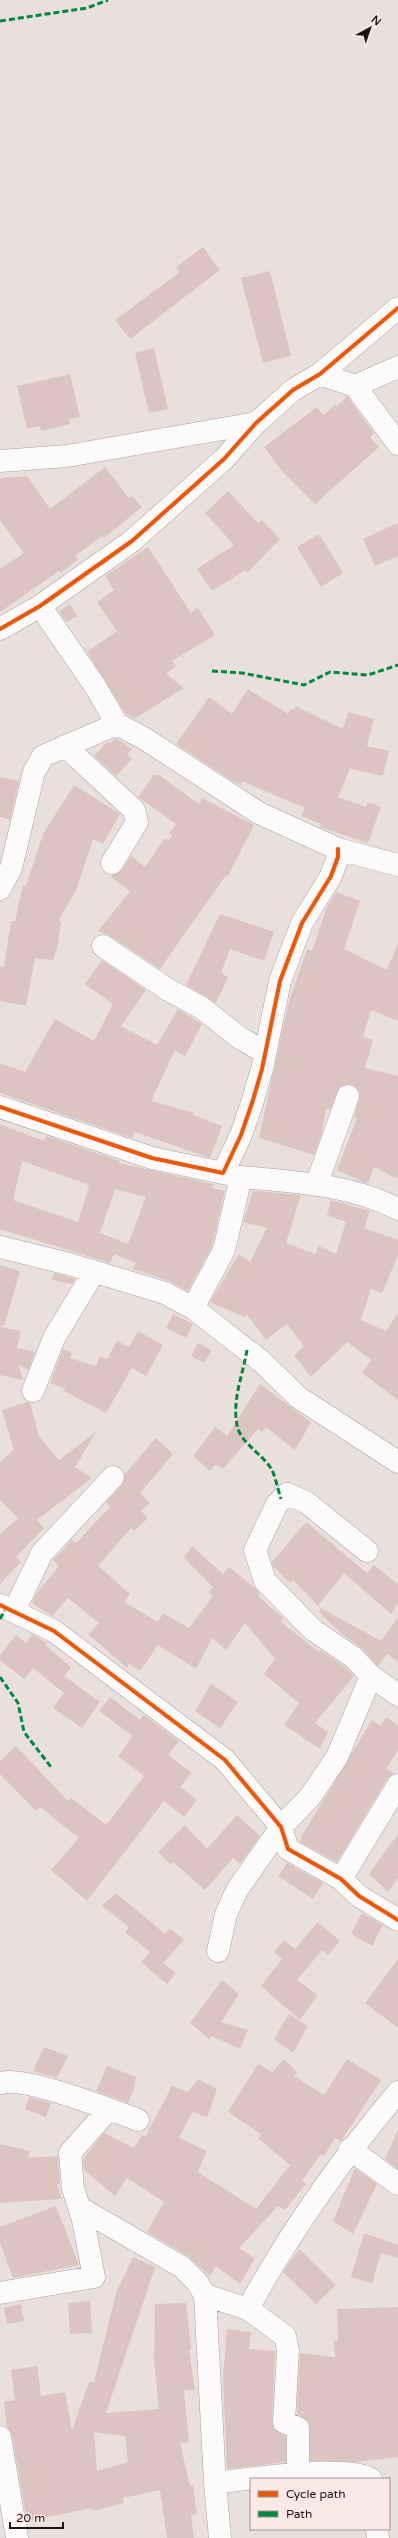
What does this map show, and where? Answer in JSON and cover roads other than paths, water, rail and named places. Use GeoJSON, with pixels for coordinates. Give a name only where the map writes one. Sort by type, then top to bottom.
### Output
{"type":"FeatureCollection","features":[{"type":"Feature","properties":{"kind":"street"},"geometry":{"type":"LineString","coordinates":[[0,629],[40,606],[132,540],[224,459],[256,423],[293,390],[320,374],[398,308]]}},
{"type":"Feature","properties":{"kind":"street"},"geometry":{"type":"LineString","coordinates":[[355,386],[398,367]]}},
{"type":"Feature","properties":{"kind":"street"},"geometry":{"type":"LineString","coordinates":[[320,374],[355,386],[398,444]]}},
{"type":"Feature","properties":{"kind":"street"},"geometry":{"type":"LineString","coordinates":[[0,461],[67,456],[256,423]]}},
{"type":"Feature","properties":{"kind":"street"},"geometry":{"type":"LineString","coordinates":[[40,606],[95,686],[116,724],[145,739],[259,813],[338,849],[361,857],[398,865]]}},
{"type":"Feature","properties":{"kind":"street"},"geometry":{"type":"LineString","coordinates":[[0,888],[11,868],[34,772],[43,756],[116,724]]}},
{"type":"Feature","properties":{"kind":"street"},"geometry":{"type":"LineString","coordinates":[[65,746],[134,810],[138,822],[112,863]]}},
{"type":"Feature","properties":{"kind":"street"},"geometry":{"type":"LineString","coordinates":[[193,1308],[224,1250],[232,1175],[246,1121],[262,1069],[264,1052],[280,981],[302,923],[331,876],[338,857],[338,849]]}},
{"type":"Feature","properties":{"kind":"street"},"geometry":{"type":"LineString","coordinates":[[103,946],[167,989],[202,1008],[240,1038],[264,1052]]}},
{"type":"Feature","properties":{"kind":"street"},"geometry":{"type":"LineString","coordinates":[[317,1183],[348,1096]]}},
{"type":"Feature","properties":{"kind":"street"},"geometry":{"type":"LineString","coordinates":[[0,1106],[152,1158],[232,1175],[317,1183],[376,1198],[398,1208]]}},
{"type":"Feature","properties":{"kind":"street"},"geometry":{"type":"LineString","coordinates":[[0,1247],[165,1293],[193,1308],[261,1361],[298,1396],[398,1462]]}},
{"type":"Feature","properties":{"kind":"street"},"geometry":{"type":"LineString","coordinates":[[33,1391],[54,1338],[94,1272]]}},
{"type":"Feature","properties":{"kind":"street"},"geometry":{"type":"LineString","coordinates":[[113,1477],[42,1553],[7,1608],[54,1631],[225,1760],[281,1827],[288,1849],[340,1879],[359,1896],[398,1920]]}},
{"type":"Feature","properties":{"kind":"street"},"geometry":{"type":"LineString","coordinates":[[367,1551],[306,1502],[287,1494],[276,1504],[255,1550],[265,1581],[313,1630],[353,1657],[371,1676],[398,1695]]}},
{"type":"Feature","properties":{"kind":"street"},"geometry":{"type":"LineString","coordinates":[[218,1951],[226,1914],[237,1890],[281,1827],[310,1797],[337,1757],[371,1676]]}},
{"type":"Feature","properties":{"kind":"street"},"geometry":{"type":"LineString","coordinates":[[340,1879],[398,1785]]}},
{"type":"Feature","properties":{"kind":"street"},"geometry":{"type":"LineString","coordinates":[[0,2083],[18,2081],[109,2109],[138,2120]]}},
{"type":"Feature","properties":{"kind":"street"},"geometry":{"type":"LineString","coordinates":[[248,2309],[277,2255],[350,2149],[398,2092]]}},
{"type":"Feature","properties":{"kind":"street"},"geometry":{"type":"LineString","coordinates":[[0,2293],[94,2277],[80,2208],[73,2188],[70,2153],[109,2109]]}},
{"type":"Feature","properties":{"kind":"street"},"geometry":{"type":"LineString","coordinates":[[350,2149],[398,2184]]}},
{"type":"Feature","properties":{"kind":"street"},"geometry":{"type":"LineString","coordinates":[[80,2208],[182,2267],[197,2282],[205,2295],[215,2483],[220,2538]]}},
{"type":"Feature","properties":{"kind":"street"},"geometry":{"type":"LineString","coordinates":[[205,2295],[248,2309],[285,2336],[288,2350],[284,2422],[298,2428],[298,2473]]}},
{"type":"Feature","properties":{"kind":"street"},"geometry":{"type":"LineString","coordinates":[[0,2437],[17,2538]]}},
{"type":"Feature","properties":{"kind":"street"},"geometry":{"type":"LineString","coordinates":[[256,2478],[298,2473],[348,2473],[364,2475],[369,2478]]}},
{"type":"Feature","properties":{"kind":"street"},"geometry":{"type":"LineString","coordinates":[[215,2483],[250,2479]]}}]}
